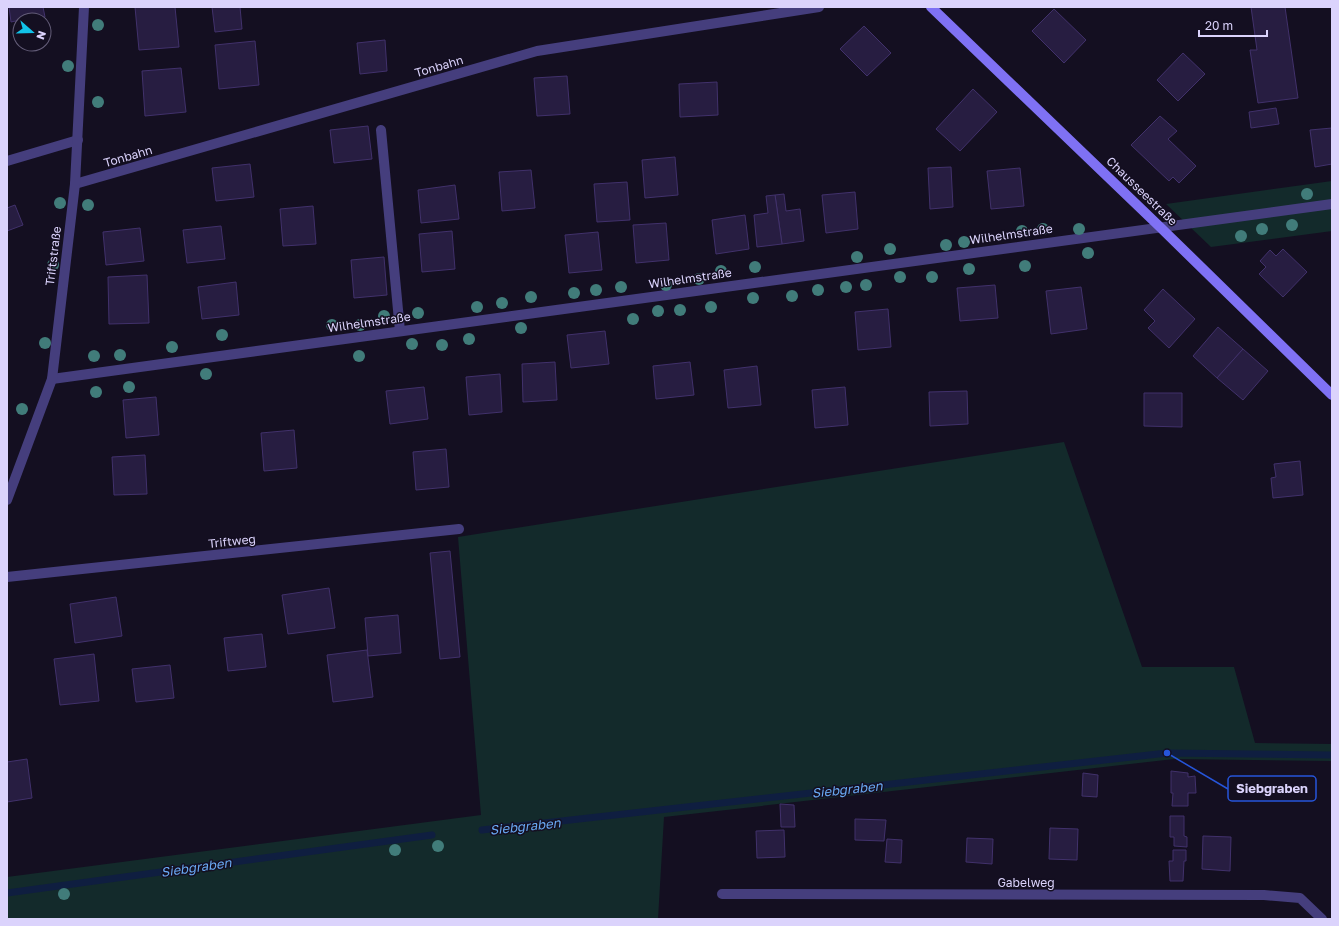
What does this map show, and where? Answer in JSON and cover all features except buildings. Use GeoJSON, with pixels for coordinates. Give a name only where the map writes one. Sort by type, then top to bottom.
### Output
{"type":"FeatureCollection","features":[{"type":"Feature","properties":{"kind":"main road","name":"Chausseestraße"},"geometry":{"type":"LineString","coordinates":[[931,7],[1332,395]]}},
{"type":"Feature","properties":{"kind":"street","name":"Triftstraße"},"geometry":{"type":"LineString","coordinates":[[7,500],[52,379],[75,184],[84,7]]}},
{"type":"Feature","properties":{"kind":"street","name":"Tonbahn"},"geometry":{"type":"LineString","coordinates":[[75,184],[538,51],[819,7]]}},
{"type":"Feature","properties":{"kind":"street"},"geometry":{"type":"LineString","coordinates":[[381,130],[400,331]]}},
{"type":"Feature","properties":{"kind":"street"},"geometry":{"type":"LineString","coordinates":[[7,161],[78,140]]}},
{"type":"Feature","properties":{"kind":"street","name":"Wilhelmstraße"},"geometry":{"type":"LineString","coordinates":[[52,379],[1332,204]]}},
{"type":"Feature","properties":{"kind":"street","name":"Triftweg"},"geometry":{"type":"LineString","coordinates":[[7,577],[459,530]]}},
{"type":"Feature","properties":{"kind":"street","name":"Gabelweg"},"geometry":{"type":"LineString","coordinates":[[722,894],[1264,895],[1300,898],[1322,919]]}},
{"type":"Feature","properties":{"kind":"green space"},"geometry":{"type":"Polygon","coordinates":[[[1332,181],[1332,231],[1211,247],[1166,204],[1332,181]]]}},
{"type":"Feature","properties":{"kind":"green space"},"geometry":{"type":"Polygon","coordinates":[[[1064,442],[1142,667],[1234,667],[1255,743],[1332,744],[1332,761],[1174,759],[664,817],[658,919],[7,919],[7,877],[481,815],[458,537],[1064,442]]]}},
{"type":"Feature","properties":{"kind":"waterway","name":"Siebgraben"},"geometry":{"type":"LineString","coordinates":[[482,830],[1167,753],[1332,755]]}},
{"type":"Feature","properties":{"kind":"waterway","name":"Siebgraben"},"geometry":{"type":"LineString","coordinates":[[7,893],[432,835]]}},
{"type":"Feature","properties":{"kind":"place","name":"Siebgraben"},"geometry":{"type":"Point","coordinates":[1167,753]}}]}
